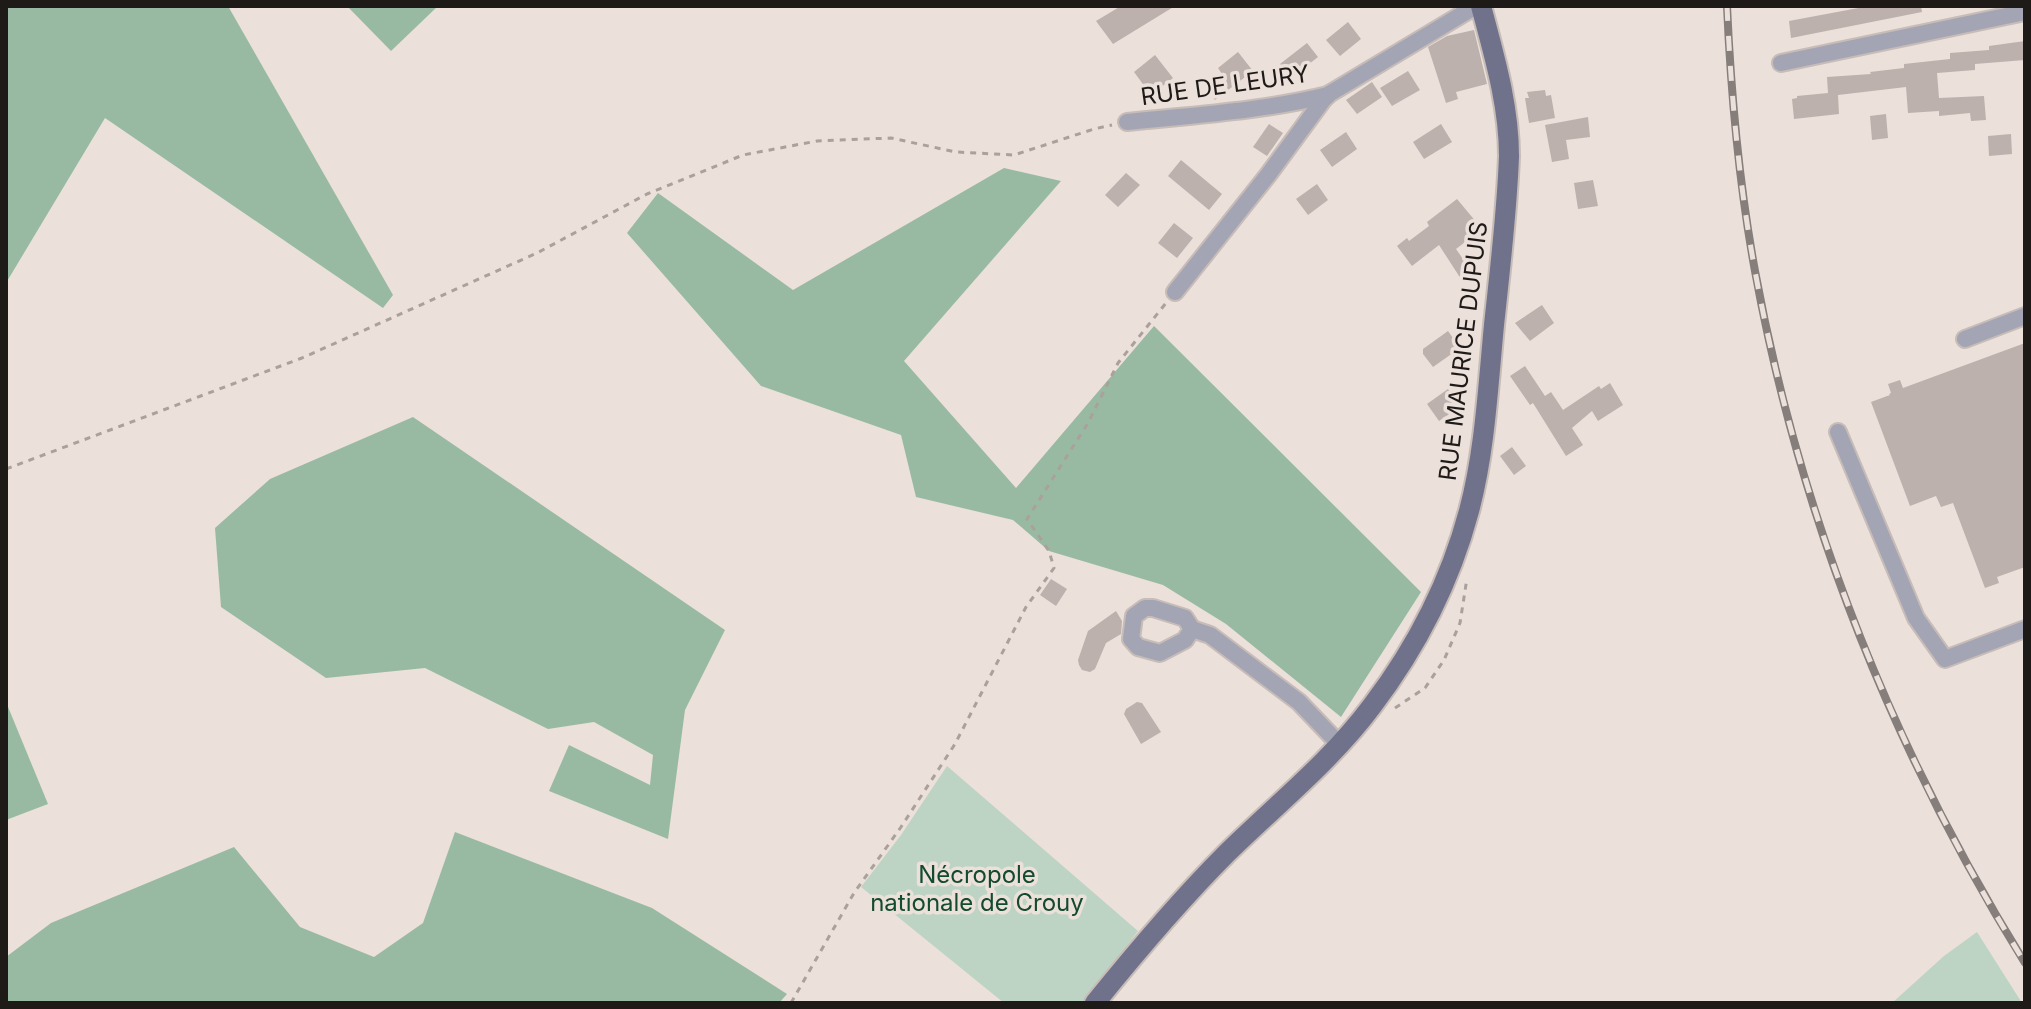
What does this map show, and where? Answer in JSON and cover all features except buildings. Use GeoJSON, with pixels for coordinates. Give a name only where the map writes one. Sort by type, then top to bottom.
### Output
{"type":"FeatureCollection","features":[{"type":"Feature","properties":{"kind":"main road","name":"RUE MAURICE DUPUIS"},"geometry":{"type":"LineString","coordinates":[[1095,1003],[1145,941],[1226,855],[1340,745],[1371,707],[1411,648],[1434,607],[1452,564],[1470,510],[1484,424],[1509,156],[1503,95],[1478,6]]}},
{"type":"Feature","properties":{"kind":"street"},"geometry":{"type":"LineString","coordinates":[[1175,292],[1329,94],[1478,6]]}},
{"type":"Feature","properties":{"kind":"street"},"geometry":{"type":"LineString","coordinates":[[1781,63],[2025,12]]}},
{"type":"Feature","properties":{"kind":"street","name":"RUE DE LEURY"},"geometry":{"type":"LineString","coordinates":[[1127,122],[1229,112],[1329,94]]}},
{"type":"Feature","properties":{"kind":"street"},"geometry":{"type":"LineString","coordinates":[[1965,339],[2025,316]]}},
{"type":"Feature","properties":{"kind":"street"},"geometry":{"type":"LineString","coordinates":[[1838,432],[1916,618],[1945,659],[2025,629]]}},
{"type":"Feature","properties":{"kind":"street"},"geometry":{"type":"LineString","coordinates":[[1192,629],[1210,635],[1299,702],[1340,745]]}},
{"type":"Feature","properties":{"kind":"path"},"geometry":{"type":"LineString","coordinates":[[6,469],[302,358],[537,253],[647,194],[743,155],[817,141],[891,138],[956,152],[1014,155],[1094,129],[1127,122]]}},
{"type":"Feature","properties":{"kind":"path"},"geometry":{"type":"LineString","coordinates":[[791,1003],[854,893],[955,744],[1026,607],[1054,568],[1049,551],[1027,519],[1088,423],[1118,363],[1175,292]]}},
{"type":"Feature","properties":{"kind":"green space"},"geometry":{"type":"Polygon","coordinates":[[[6,6],[228,6],[393,295],[383,308],[105,118],[6,283],[6,6]]]}},
{"type":"Feature","properties":{"kind":"green space"},"geometry":{"type":"Polygon","coordinates":[[[347,6],[438,6],[391,51],[347,6]]]}},
{"type":"Feature","properties":{"kind":"green space"},"geometry":{"type":"Polygon","coordinates":[[[1004,168],[1061,181],[904,361],[1016,488],[1154,326],[1421,592],[1341,717],[1226,624],[1163,585],[1049,551],[1013,520],[916,497],[901,435],[761,386],[627,233],[658,193],[793,290],[1004,168]]]}},
{"type":"Feature","properties":{"kind":"green space"},"geometry":{"type":"Polygon","coordinates":[[[413,417],[725,630],[685,710],[668,839],[549,791],[569,745],[650,785],[653,755],[594,722],[548,729],[425,668],[326,678],[221,607],[215,528],[270,479],[413,417]]]}},
{"type":"Feature","properties":{"kind":"green space"},"geometry":{"type":"Polygon","coordinates":[[[6,702],[48,804],[6,820],[6,702]]]}},
{"type":"Feature","properties":{"kind":"green space","name":"Nécropole nationale de Crouy"},"geometry":{"type":"Polygon","coordinates":[[[947,766],[1138,931],[1084,1003],[1004,1003],[861,887],[901,835],[947,766]]]}},
{"type":"Feature","properties":{"kind":"green space"},"geometry":{"type":"Polygon","coordinates":[[[455,832],[652,908],[787,994],[779,1003],[6,1003],[6,957],[51,923],[234,847],[300,927],[374,957],[423,923],[455,832]]]}},
{"type":"Feature","properties":{"kind":"green space"},"geometry":{"type":"Polygon","coordinates":[[[1977,932],[2022,1003],[1892,1003],[1944,956],[1977,932]]]}},
{"type":"Feature","properties":{"kind":"railway"},"geometry":{"type":"LineString","coordinates":[[1727,6],[1736,139],[1755,271],[1774,363],[1825,542],[1857,629],[1933,800],[2025,963]]}}]}
